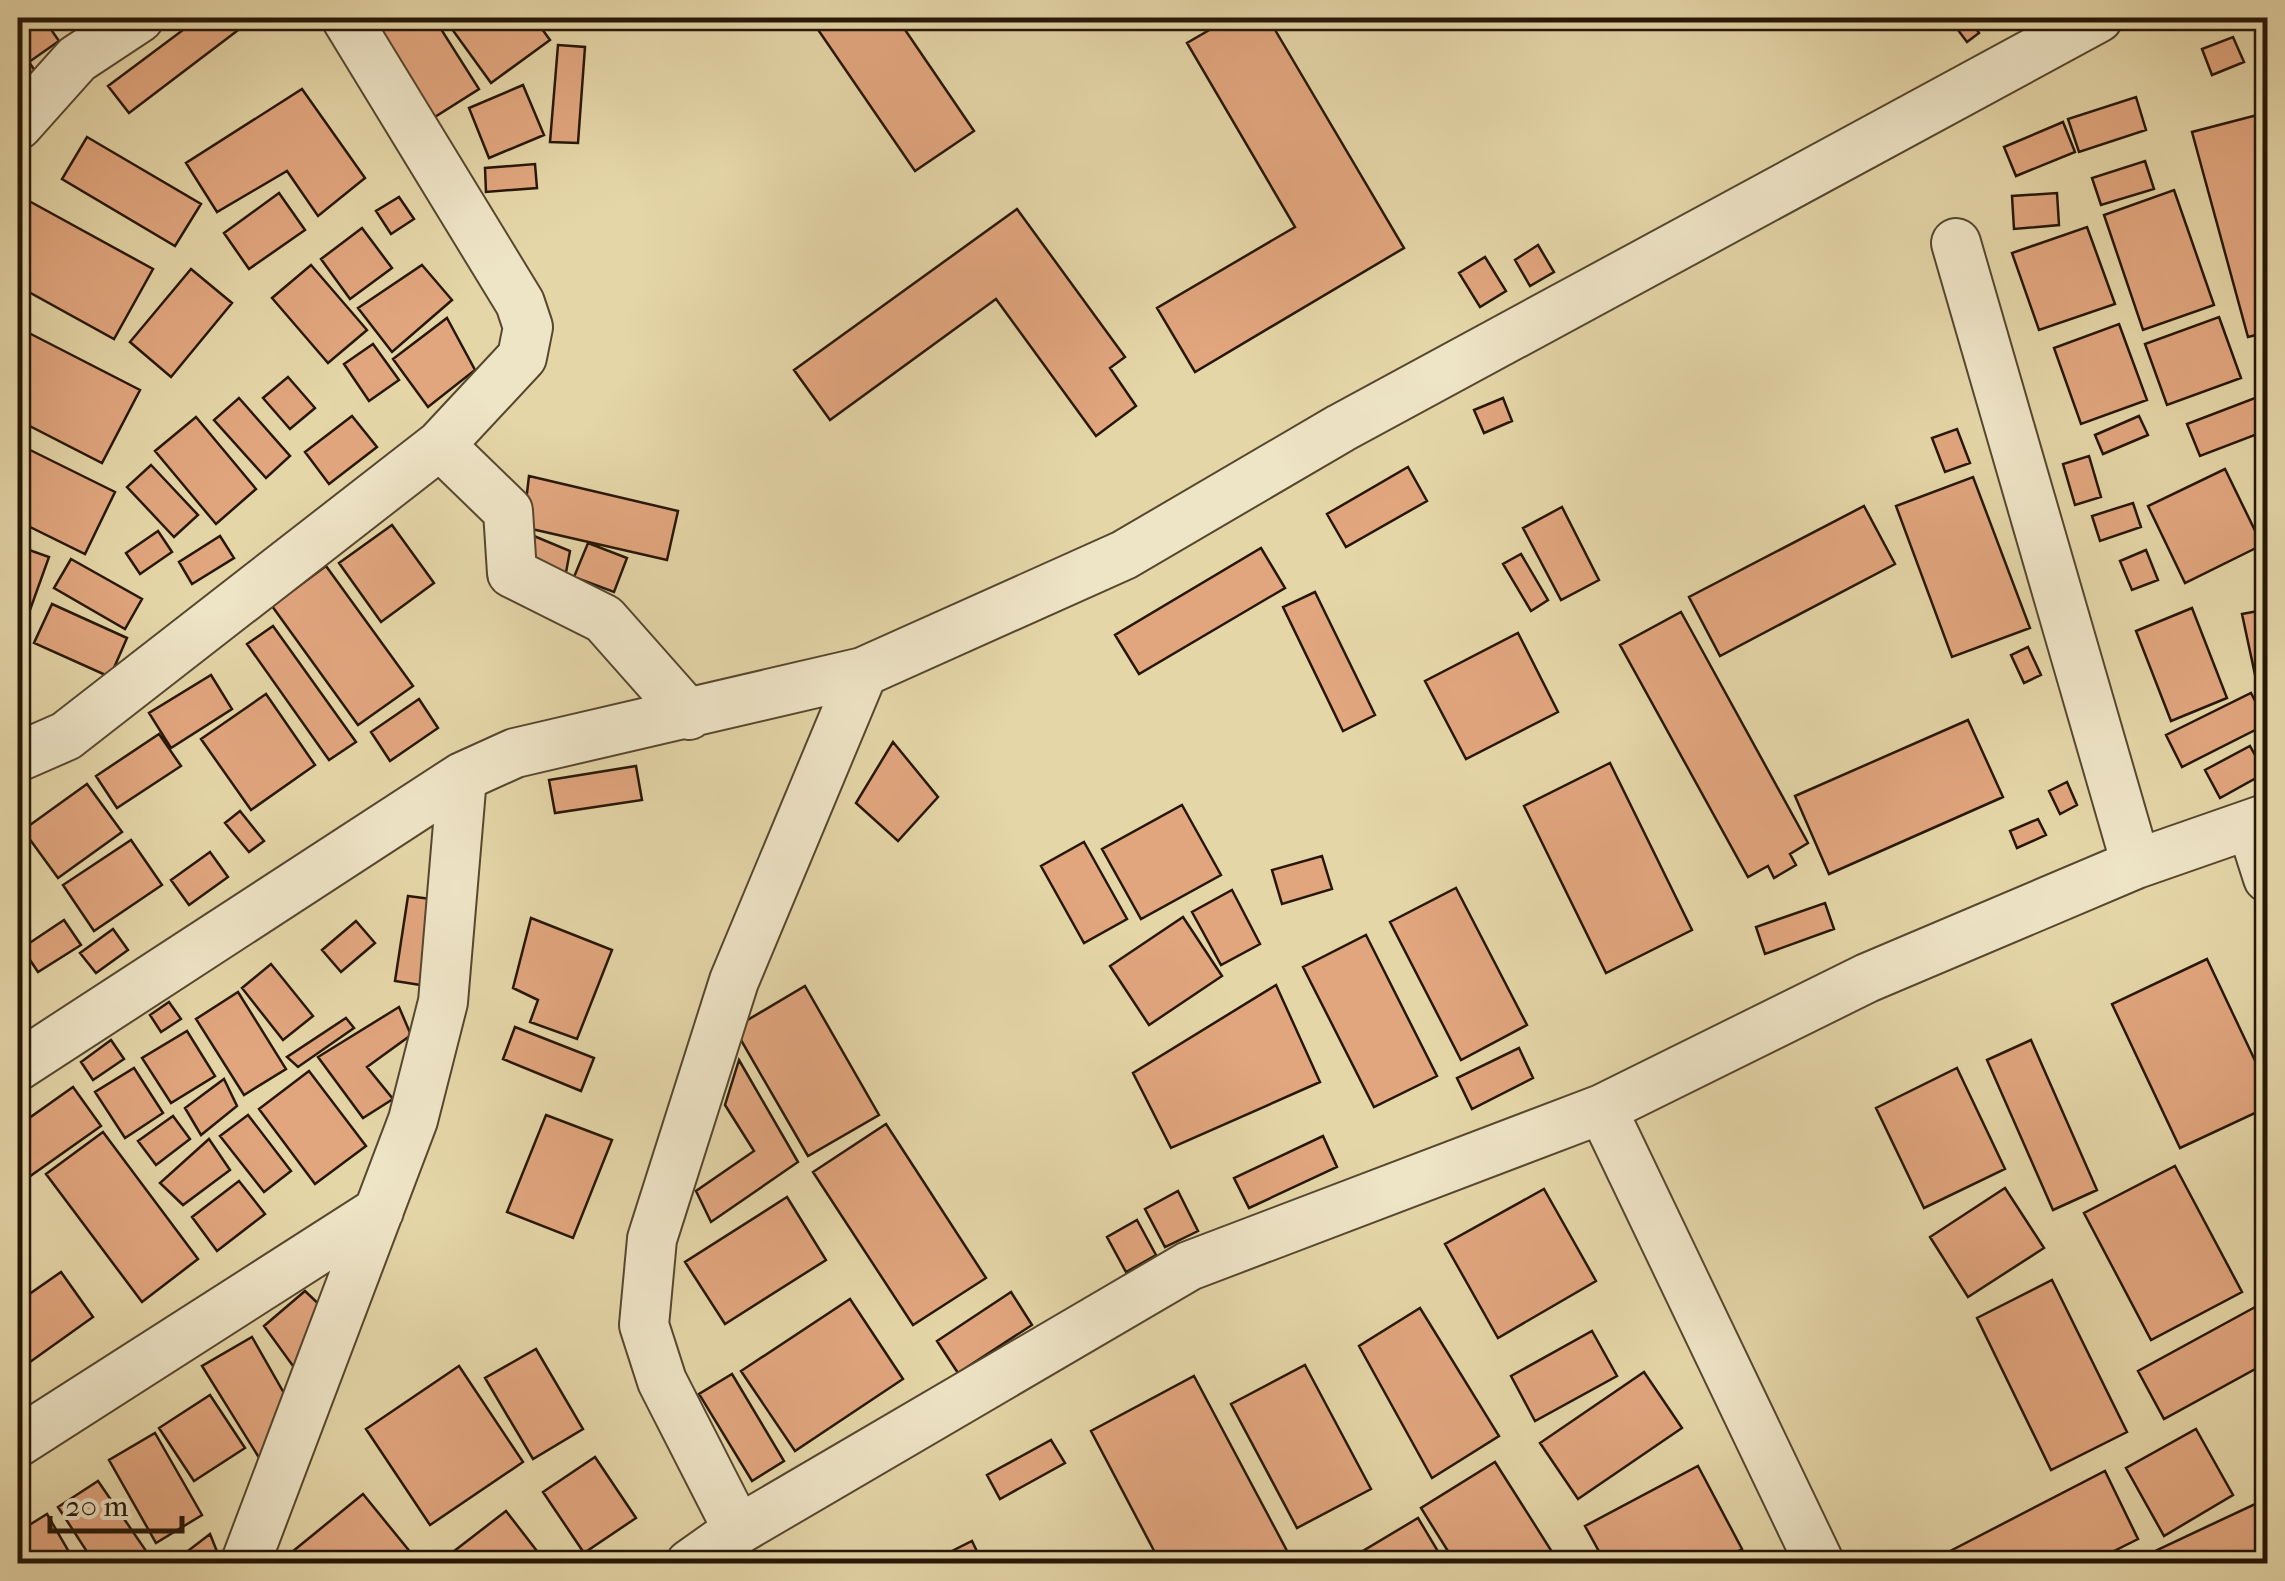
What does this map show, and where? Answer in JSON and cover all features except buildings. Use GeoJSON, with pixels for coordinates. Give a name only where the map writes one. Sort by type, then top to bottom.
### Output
{"type":"FeatureCollection","features":[{"type":"Feature","properties":{"kind":"street"},"geometry":{"type":"LineString","coordinates":[[18,125],[77,59],[139,18]]}},
{"type":"Feature","properties":{"kind":"street"},"geometry":{"type":"LineString","coordinates":[[18,758],[66,736],[440,445],[522,357],[528,327],[520,303],[346,18]]}},
{"type":"Feature","properties":{"kind":"street"},"geometry":{"type":"LineString","coordinates":[[18,1066],[462,777],[514,753],[863,672],[1124,555],[1341,428],[2098,18]]}},
{"type":"Feature","properties":{"kind":"street"},"geometry":{"type":"LineString","coordinates":[[1956,243],[2136,864]]}},
{"type":"Feature","properties":{"kind":"street"},"geometry":{"type":"LineString","coordinates":[[440,445],[508,511],[512,574],[604,619],[689,715]]}},
{"type":"Feature","properties":{"kind":"street"},"geometry":{"type":"LineString","coordinates":[[738,1530],[662,1381],[644,1324],[652,1239],[734,981],[863,672]]}},
{"type":"Feature","properties":{"kind":"street"},"geometry":{"type":"LineString","coordinates":[[245,1564],[413,1120],[443,1002],[462,777]]}},
{"type":"Feature","properties":{"kind":"street"},"geometry":{"type":"LineString","coordinates":[[690,1564],[738,1530],[1189,1266],[1602,1109],[1867,978],[2136,864],[2259,822],[2268,878]]}},
{"type":"Feature","properties":{"kind":"street"},"geometry":{"type":"LineString","coordinates":[[1602,1109],[1820,1564]]}},
{"type":"Feature","properties":{"kind":"street"},"geometry":{"type":"LineString","coordinates":[[18,1442],[379,1211]]}}]}
